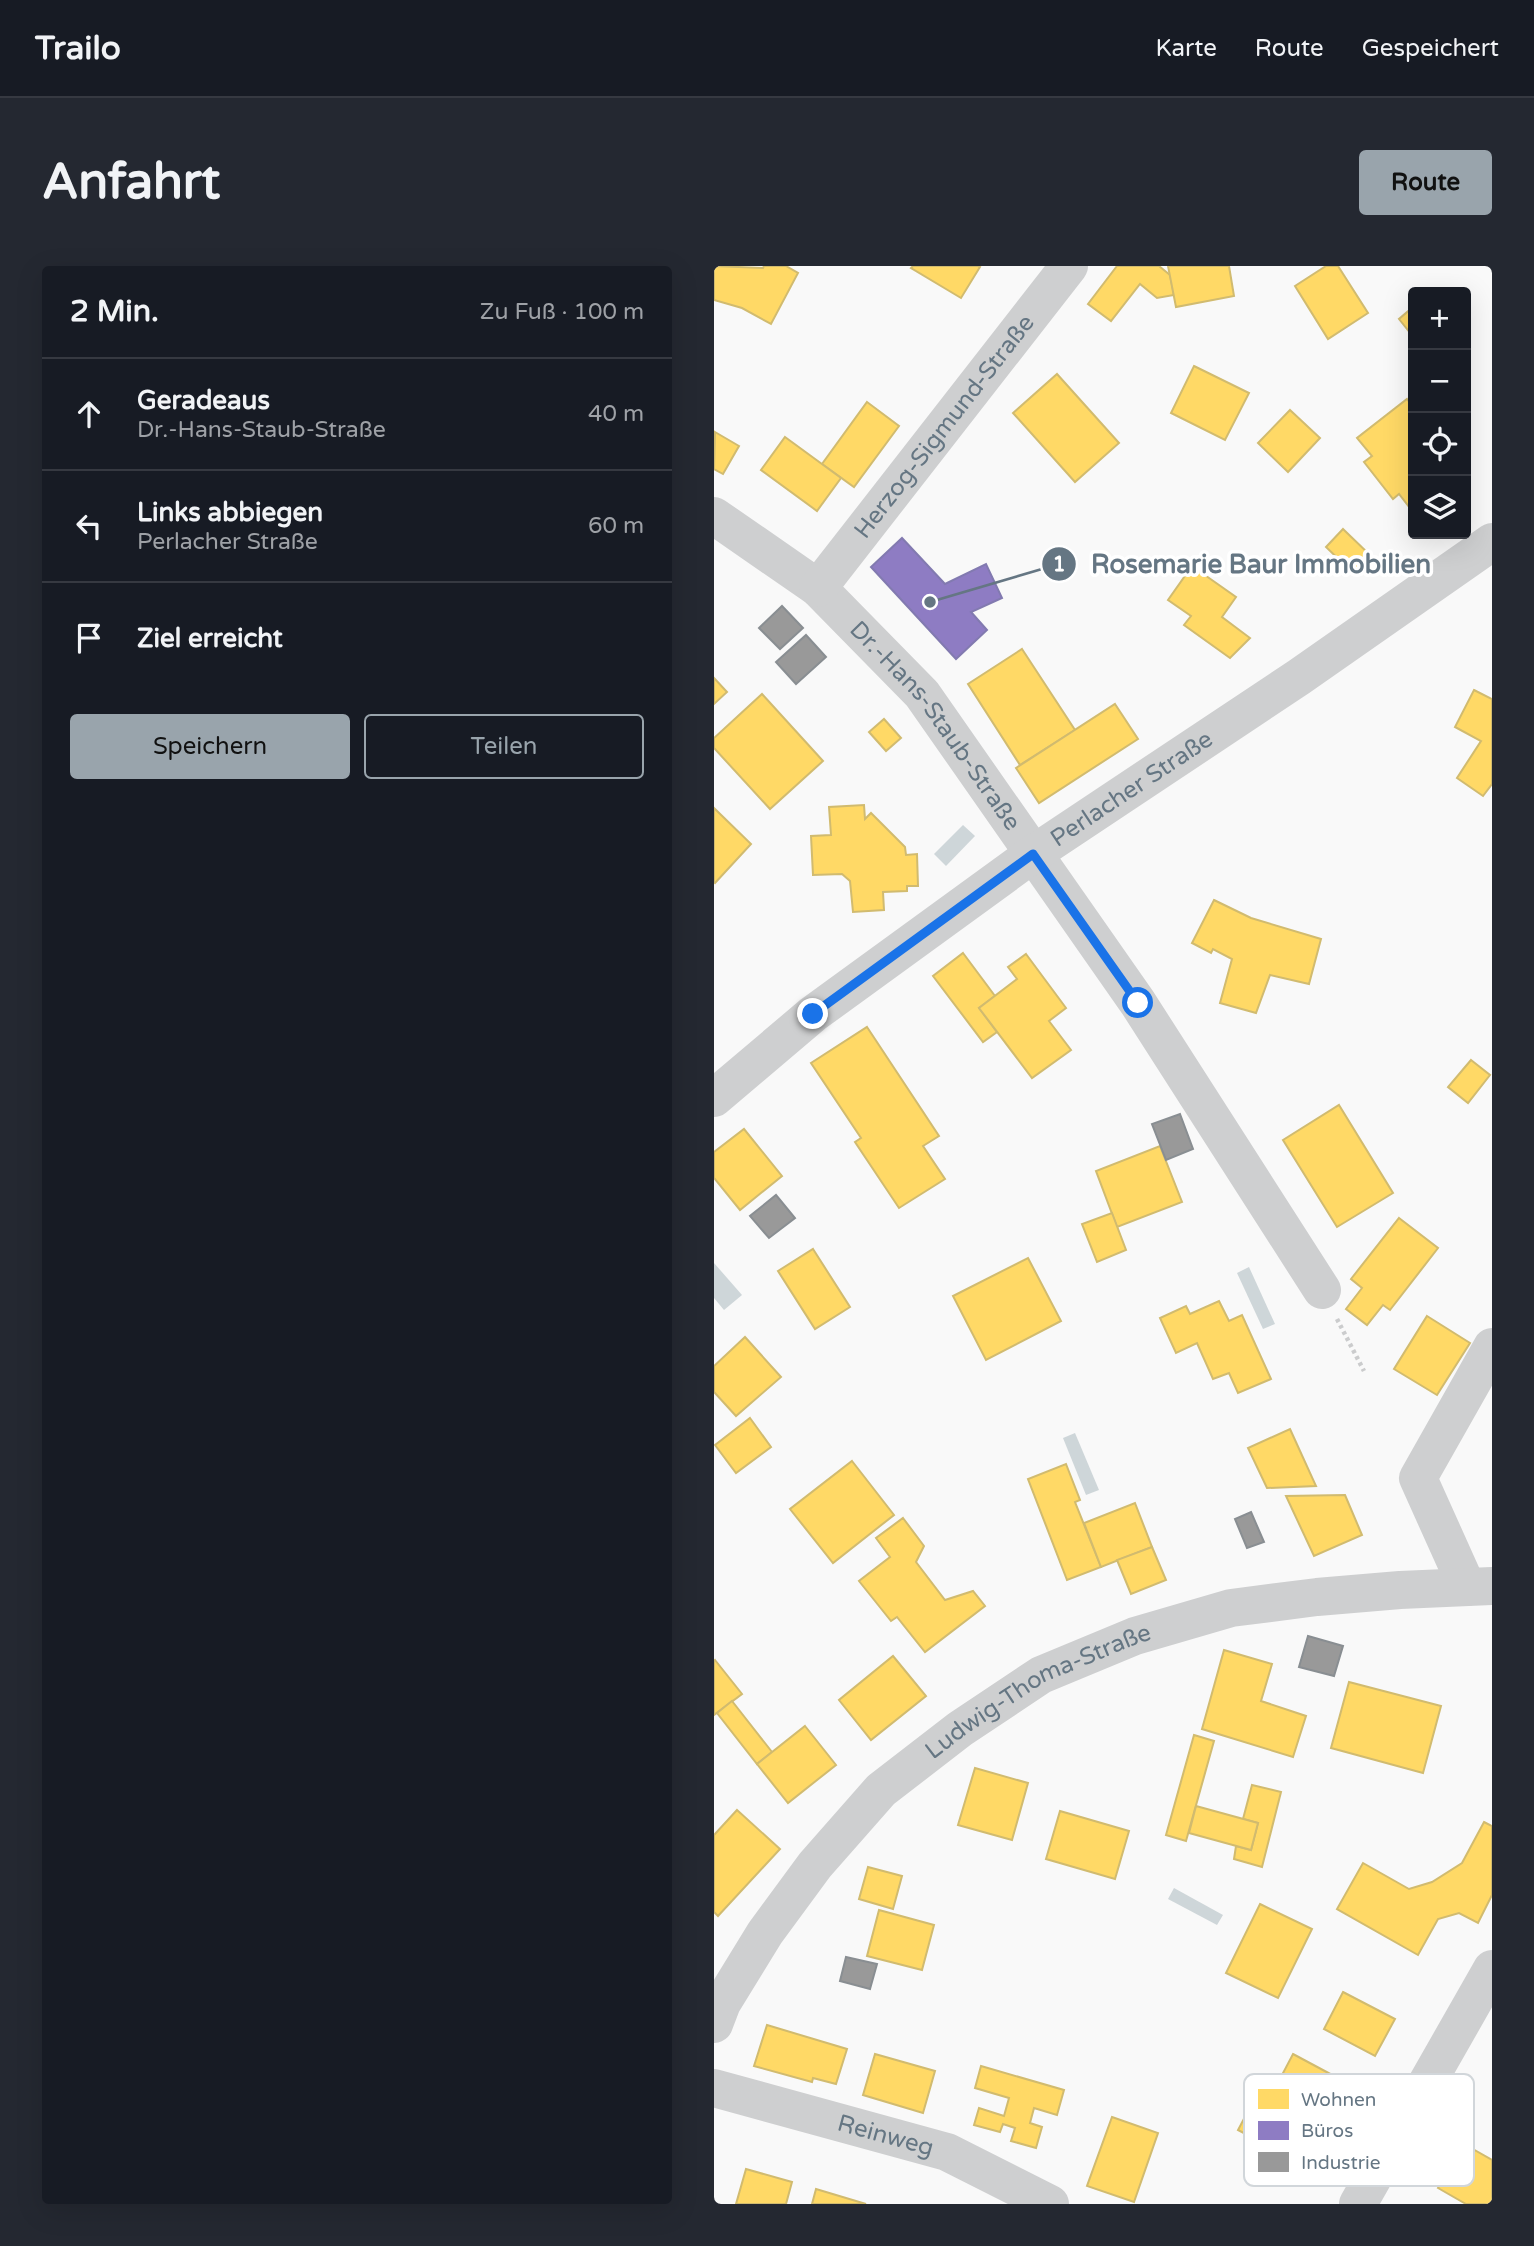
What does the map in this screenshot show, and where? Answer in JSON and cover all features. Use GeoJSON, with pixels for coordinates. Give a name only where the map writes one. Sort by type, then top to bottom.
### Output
{"type":"FeatureCollection","features":[{"type":"Feature","properties":{"kind":"street","name":"Herzog-Sigmund-Straße"},"geometry":{"type":"LineString","coordinates":[[818,589],[1069,266]]}},
{"type":"Feature","properties":{"kind":"street","name":"Dr.-Hans-Staub-Straße"},"geometry":{"type":"LineString","coordinates":[[714,516],[818,589],[922,694],[1138,1003],[1322,1290]]}},
{"type":"Feature","properties":{"kind":"street","name":"Perlacher Straße"},"geometry":{"type":"LineString","coordinates":[[714,1098],[813,1014],[1033,854],[1299,677],[1492,542]]}},
{"type":"Feature","properties":{"kind":"street"},"geometry":{"type":"LineString","coordinates":[[1479,1587],[1418,1478],[1492,1347]]}},
{"type":"Feature","properties":{"kind":"street","name":"Ludwig-Thoma-Straße"},"geometry":{"type":"LineString","coordinates":[[717,2008],[765,1933],[815,1865],[881,1790],[960,1729],[1041,1675],[1135,1636],[1231,1608],[1331,1595],[1479,1587]]}},
{"type":"Feature","properties":{"kind":"street"},"geometry":{"type":"LineString","coordinates":[[1432,2074],[1492,1969]]}},
{"type":"Feature","properties":{"kind":"street","name":"Reinweg"},"geometry":{"type":"LineString","coordinates":[[714,2088],[947,2152],[1050,2204]]}},
{"type":"Feature","properties":{"kind":"street"},"geometry":{"type":"LineString","coordinates":[[1358,2204],[1368,2186]]}},
{"type":"Feature","properties":{"kind":"path"},"geometry":{"type":"LineString","coordinates":[[1322,1290],[1364,1371]]}},
{"type":"Feature","properties":{"kind":"shaded area"},"geometry":{"type":"Polygon","coordinates":[[[963,825],[975,836],[946,866],[934,854],[963,825]]]}},
{"type":"Feature","properties":{"kind":"shaded area"},"geometry":{"type":"Polygon","coordinates":[[[714,1263],[742,1295],[724,1310],[714,1298],[714,1263]]]}},
{"type":"Feature","properties":{"kind":"shaded area"},"geometry":{"type":"Polygon","coordinates":[[[1249,1267],[1275,1324],[1263,1329],[1237,1273],[1249,1267]]]}},
{"type":"Feature","properties":{"kind":"shaded area"},"geometry":{"type":"Polygon","coordinates":[[[1075,1433],[1099,1490],[1086,1495],[1063,1438],[1075,1433]]]}},
{"type":"Feature","properties":{"kind":"shaded area"},"geometry":{"type":"Polygon","coordinates":[[[1174,1888],[1223,1915],[1217,1925],[1168,1899],[1174,1888]]]}},
{"type":"Feature","properties":{"kind":"building: Wohnen"},"geometry":{"type":"Polygon","coordinates":[[[714,266],[786,266],[798,273],[771,324],[742,308],[714,300],[714,266]]]}},
{"type":"Feature","properties":{"kind":"building: Wohnen"},"geometry":{"type":"Polygon","coordinates":[[[1117,266],[1159,266],[1170,275],[1174,295],[1157,298],[1140,284],[1111,321],[1088,304],[1117,266]]]}},
{"type":"Feature","properties":{"kind":"building: Wohnen"},"geometry":{"type":"Polygon","coordinates":[[[1168,266],[1229,266],[1234,296],[1176,307],[1168,266]]]}},
{"type":"Feature","properties":{"kind":"building: Wohnen"},"geometry":{"type":"Polygon","coordinates":[[[1326,266],[1338,266],[1368,313],[1328,339],[1295,286],[1326,266]]]}},
{"type":"Feature","properties":{"kind":"building: Wohnen"},"geometry":{"type":"Polygon","coordinates":[[[980,267],[961,298],[911,268],[980,267]]]}},
{"type":"Feature","properties":{"kind":"building: Wohnen"},"geometry":{"type":"Polygon","coordinates":[[[1408,311],[1408,330],[1399,319],[1408,311]]]}},
{"type":"Feature","properties":{"kind":"building: Wohnen"},"geometry":{"type":"Polygon","coordinates":[[[1194,366],[1249,393],[1225,440],[1171,413],[1194,366]]]}},
{"type":"Feature","properties":{"kind":"building: Wohnen"},"geometry":{"type":"Polygon","coordinates":[[[1057,374],[1119,443],[1075,482],[1013,413],[1057,374]]]}},
{"type":"Feature","properties":{"kind":"building: Wohnen"},"geometry":{"type":"Polygon","coordinates":[[[1407,399],[1408,506],[1399,494],[1393,499],[1364,462],[1372,456],[1357,438],[1407,399]]]}},
{"type":"Feature","properties":{"kind":"building: Wohnen"},"geometry":{"type":"Polygon","coordinates":[[[867,402],[899,426],[854,487],[822,464],[867,402]]]}},
{"type":"Feature","properties":{"kind":"building: Wohnen"},"geometry":{"type":"Polygon","coordinates":[[[1290,410],[1320,438],[1288,472],[1258,443],[1290,410]]]}},
{"type":"Feature","properties":{"kind":"building: Wohnen"},"geometry":{"type":"Polygon","coordinates":[[[715,432],[739,446],[723,474],[714,469],[715,432]]]}},
{"type":"Feature","properties":{"kind":"building: Wohnen"},"geometry":{"type":"Polygon","coordinates":[[[785,437],[841,478],[817,511],[761,470],[785,437]]]}},
{"type":"Feature","properties":{"kind":"building: Wohnen"},"geometry":{"type":"Polygon","coordinates":[[[1343,529],[1370,555],[1353,573],[1326,547],[1343,529]]]}},
{"type":"Feature","properties":{"kind":"building: Wohnen"},"geometry":{"type":"Polygon","coordinates":[[[1192,566],[1236,597],[1222,617],[1250,638],[1230,658],[1184,625],[1191,616],[1168,600],[1192,566]]]}},
{"type":"Feature","properties":{"kind":"building: Wohnen"},"geometry":{"type":"Polygon","coordinates":[[[1022,649],[1075,730],[1020,765],[968,684],[1022,649]]]}},
{"type":"Feature","properties":{"kind":"building: Wohnen"},"geometry":{"type":"Polygon","coordinates":[[[714,678],[727,692],[714,704],[714,678]]]}},
{"type":"Feature","properties":{"kind":"building: Wohnen"},"geometry":{"type":"Polygon","coordinates":[[[1474,690],[1492,699],[1492,784],[1483,796],[1457,778],[1481,741],[1455,727],[1474,690]]]}},
{"type":"Feature","properties":{"kind":"building: Wohnen"},"geometry":{"type":"Polygon","coordinates":[[[762,694],[823,761],[770,809],[714,748],[714,738],[762,694]]]}},
{"type":"Feature","properties":{"kind":"building: Wohnen"},"geometry":{"type":"Polygon","coordinates":[[[1115,704],[1138,739],[1039,803],[1016,768],[1115,704]]]}},
{"type":"Feature","properties":{"kind":"building: Wohnen"},"geometry":{"type":"Polygon","coordinates":[[[884,719],[901,738],[886,751],[869,732],[884,719]]]}},
{"type":"Feature","properties":{"kind":"building: Wohnen"},"geometry":{"type":"Polygon","coordinates":[[[864,805],[865,819],[871,813],[905,847],[906,855],[917,854],[918,886],[907,886],[907,891],[883,892],[884,910],[853,912],[850,881],[842,874],[813,875],[811,836],[831,835],[829,807],[864,805]]]}},
{"type":"Feature","properties":{"kind":"building: Wohnen"},"geometry":{"type":"Polygon","coordinates":[[[714,808],[751,844],[715,883],[714,882],[714,808]]]}},
{"type":"Feature","properties":{"kind":"building: Wohnen"},"geometry":{"type":"Polygon","coordinates":[[[1214,900],[1251,918],[1321,939],[1309,984],[1270,975],[1256,1013],[1220,1003],[1232,959],[1213,949],[1211,953],[1192,943],[1214,900]]]}},
{"type":"Feature","properties":{"kind":"building: Wohnen"},"geometry":{"type":"Polygon","coordinates":[[[963,953],[995,996],[979,1008],[997,1032],[983,1042],[933,976],[963,953]]]}},
{"type":"Feature","properties":{"kind":"building: Wohnen"},"geometry":{"type":"Polygon","coordinates":[[[1026,954],[1066,1008],[1049,1021],[1071,1050],[1032,1078],[979,1008],[1017,979],[1008,967],[1026,954]]]}},
{"type":"Feature","properties":{"kind":"building: Wohnen"},"geometry":{"type":"Polygon","coordinates":[[[867,1027],[939,1136],[923,1146],[945,1179],[899,1208],[855,1142],[861,1138],[811,1063],[867,1027]]]}},
{"type":"Feature","properties":{"kind":"building: Wohnen"},"geometry":{"type":"Polygon","coordinates":[[[1471,1060],[1490,1075],[1468,1103],[1448,1087],[1471,1060]]]}},
{"type":"Feature","properties":{"kind":"building: Wohnen"},"geometry":{"type":"Polygon","coordinates":[[[1339,1105],[1393,1193],[1337,1227],[1283,1140],[1339,1105]]]}},
{"type":"Feature","properties":{"kind":"building: Wohnen"},"geometry":{"type":"Polygon","coordinates":[[[744,1129],[782,1176],[740,1210],[714,1178],[714,1152],[744,1129]]]}},
{"type":"Feature","properties":{"kind":"building: Wohnen"},"geometry":{"type":"Polygon","coordinates":[[[1160,1146],[1182,1202],[1117,1227],[1096,1171],[1160,1146]]]}},
{"type":"Feature","properties":{"kind":"building: Wohnen"},"geometry":{"type":"Polygon","coordinates":[[[1112,1213],[1126,1250],[1097,1262],[1082,1224],[1112,1213]]]}},
{"type":"Feature","properties":{"kind":"building: Wohnen"},"geometry":{"type":"Polygon","coordinates":[[[1399,1218],[1438,1248],[1390,1310],[1383,1305],[1367,1325],[1346,1309],[1362,1288],[1351,1279],[1399,1218]]]}},
{"type":"Feature","properties":{"kind":"building: Wohnen"},"geometry":{"type":"Polygon","coordinates":[[[813,1249],[850,1307],[815,1329],[778,1271],[813,1249]]]}},
{"type":"Feature","properties":{"kind":"building: Wohnen"},"geometry":{"type":"Polygon","coordinates":[[[1028,1258],[1061,1321],[986,1360],[953,1296],[1028,1258]]]}},
{"type":"Feature","properties":{"kind":"building: Wohnen"},"geometry":{"type":"Polygon","coordinates":[[[1219,1301],[1229,1321],[1242,1315],[1271,1379],[1238,1393],[1229,1373],[1213,1379],[1197,1343],[1176,1353],[1160,1318],[1186,1306],[1190,1314],[1219,1301]]]}},
{"type":"Feature","properties":{"kind":"building: Wohnen"},"geometry":{"type":"Polygon","coordinates":[[[1427,1316],[1470,1343],[1437,1395],[1394,1369],[1427,1316]]]}},
{"type":"Feature","properties":{"kind":"building: Wohnen"},"geometry":{"type":"Polygon","coordinates":[[[745,1337],[781,1377],[736,1416],[714,1392],[714,1366],[745,1337]]]}},
{"type":"Feature","properties":{"kind":"building: Wohnen"},"geometry":{"type":"Polygon","coordinates":[[[750,1418],[771,1447],[736,1473],[715,1445],[750,1418]]]}},
{"type":"Feature","properties":{"kind":"building: Wohnen"},"geometry":{"type":"Polygon","coordinates":[[[1290,1429],[1316,1486],[1267,1488],[1248,1448],[1290,1429]]]}},
{"type":"Feature","properties":{"kind":"building: Wohnen"},"geometry":{"type":"Polygon","coordinates":[[[852,1461],[894,1515],[833,1563],[790,1509],[852,1461]]]}},
{"type":"Feature","properties":{"kind":"building: Wohnen"},"geometry":{"type":"Polygon","coordinates":[[[1066,1464],[1080,1500],[1075,1502],[1101,1567],[1067,1580],[1028,1479],[1066,1464]]]}},
{"type":"Feature","properties":{"kind":"building: Wohnen"},"geometry":{"type":"Polygon","coordinates":[[[1345,1495],[1362,1535],[1314,1556],[1286,1496],[1345,1495]]]}},
{"type":"Feature","properties":{"kind":"building: Wohnen"},"geometry":{"type":"Polygon","coordinates":[[[1135,1503],[1152,1547],[1101,1567],[1084,1523],[1135,1503]]]}},
{"type":"Feature","properties":{"kind":"building: Wohnen"},"geometry":{"type":"Polygon","coordinates":[[[903,1518],[924,1546],[916,1562],[945,1600],[973,1591],[985,1606],[925,1652],[897,1617],[891,1621],[859,1581],[890,1557],[876,1538],[903,1518]]]}},
{"type":"Feature","properties":{"kind":"building: Wohnen"},"geometry":{"type":"Polygon","coordinates":[[[1152,1547],[1166,1580],[1131,1594],[1117,1560],[1152,1547]]]}},
{"type":"Feature","properties":{"kind":"building: Wohnen"},"geometry":{"type":"Polygon","coordinates":[[[1224,1650],[1272,1664],[1261,1701],[1306,1716],[1293,1757],[1202,1729],[1224,1650]]]}},
{"type":"Feature","properties":{"kind":"building: Wohnen"},"geometry":{"type":"Polygon","coordinates":[[[893,1656],[926,1696],[871,1740],[839,1700],[893,1656]]]}},
{"type":"Feature","properties":{"kind":"building: Wohnen"},"geometry":{"type":"Polygon","coordinates":[[[714,1661],[742,1694],[714,1715],[714,1661]]]}},
{"type":"Feature","properties":{"kind":"building: Wohnen"},"geometry":{"type":"Polygon","coordinates":[[[1349,1682],[1441,1706],[1423,1773],[1331,1748],[1349,1682]]]}},
{"type":"Feature","properties":{"kind":"building: Wohnen"},"geometry":{"type":"Polygon","coordinates":[[[732,1701],[772,1752],[757,1764],[717,1713],[732,1701]]]}},
{"type":"Feature","properties":{"kind":"building: Wohnen"},"geometry":{"type":"Polygon","coordinates":[[[805,1726],[836,1765],[788,1803],[757,1764],[805,1726]]]}},
{"type":"Feature","properties":{"kind":"building: Wohnen"},"geometry":{"type":"Polygon","coordinates":[[[1194,1735],[1214,1741],[1186,1841],[1166,1835],[1194,1735]]]}},
{"type":"Feature","properties":{"kind":"building: Wohnen"},"geometry":{"type":"Polygon","coordinates":[[[975,1768],[1028,1783],[1012,1840],[958,1825],[975,1768]]]}},
{"type":"Feature","properties":{"kind":"building: Wohnen"},"geometry":{"type":"Polygon","coordinates":[[[1252,1785],[1281,1792],[1262,1867],[1234,1859],[1236,1846],[1251,1850],[1258,1823],[1243,1819],[1252,1785]]]}},
{"type":"Feature","properties":{"kind":"building: Wohnen"},"geometry":{"type":"Polygon","coordinates":[[[1196,1806],[1258,1823],[1251,1850],[1189,1833],[1196,1806]]]}},
{"type":"Feature","properties":{"kind":"building: Wohnen"},"geometry":{"type":"Polygon","coordinates":[[[737,1810],[780,1849],[718,1916],[714,1912],[714,1835],[737,1810]]]}},
{"type":"Feature","properties":{"kind":"building: Wohnen"},"geometry":{"type":"Polygon","coordinates":[[[1060,1811],[1129,1831],[1115,1879],[1046,1859],[1060,1811]]]}},
{"type":"Feature","properties":{"kind":"building: Wohnen"},"geometry":{"type":"Polygon","coordinates":[[[1484,1822],[1492,1826],[1492,1895],[1478,1923],[1459,1913],[1438,1919],[1418,1955],[1337,1909],[1363,1863],[1409,1889],[1432,1882],[1462,1863],[1484,1822]]]}},
{"type":"Feature","properties":{"kind":"building: Wohnen"},"geometry":{"type":"Polygon","coordinates":[[[868,1867],[902,1876],[893,1909],[859,1899],[868,1867]]]}},
{"type":"Feature","properties":{"kind":"building: Wohnen"},"geometry":{"type":"Polygon","coordinates":[[[1260,1904],[1312,1929],[1278,1998],[1226,1973],[1260,1904]]]}},
{"type":"Feature","properties":{"kind":"building: Wohnen"},"geometry":{"type":"Polygon","coordinates":[[[879,1910],[934,1925],[922,1970],[867,1956],[879,1910]]]}},
{"type":"Feature","properties":{"kind":"building: Wohnen"},"geometry":{"type":"Polygon","coordinates":[[[1343,1992],[1395,2019],[1375,2056],[1324,2029],[1343,1992]]]}},
{"type":"Feature","properties":{"kind":"building: Wohnen"},"geometry":{"type":"Polygon","coordinates":[[[767,2025],[847,2049],[836,2084],[813,2078],[812,2082],[754,2066],[767,2025]]]}},
{"type":"Feature","properties":{"kind":"building: Wohnen"},"geometry":{"type":"Polygon","coordinates":[[[875,2054],[935,2071],[923,2113],[863,2095],[875,2054]]]}},
{"type":"Feature","properties":{"kind":"building: Wohnen"},"geometry":{"type":"Polygon","coordinates":[[[1293,2054],[1330,2074],[1283,2074],[1293,2054]]]}},
{"type":"Feature","properties":{"kind":"building: Wohnen"},"geometry":{"type":"Polygon","coordinates":[[[981,2066],[1064,2090],[1057,2115],[1034,2108],[1030,2123],[1042,2127],[1036,2148],[1011,2141],[1015,2128],[1003,2124],[1000,2132],[974,2125],[979,2108],[1004,2116],[1009,2098],[975,2088],[981,2066]]]}},
{"type":"Feature","properties":{"kind":"building: Wohnen"},"geometry":{"type":"Polygon","coordinates":[[[1112,2117],[1158,2133],[1134,2202],[1087,2186],[1112,2117]]]}},
{"type":"Feature","properties":{"kind":"building: Wohnen"},"geometry":{"type":"Polygon","coordinates":[[[1244,2119],[1244,2133],[1238,2130],[1244,2119]]]}},
{"type":"Feature","properties":{"kind":"building: Wohnen"},"geometry":{"type":"Polygon","coordinates":[[[1474,2150],[1492,2160],[1492,2204],[1466,2204],[1438,2188],[1474,2186],[1474,2150]]]}},
{"type":"Feature","properties":{"kind":"building: Wohnen"},"geometry":{"type":"Polygon","coordinates":[[[746,2169],[792,2182],[786,2204],[736,2204],[746,2169]]]}},
{"type":"Feature","properties":{"kind":"building: Wohnen"},"geometry":{"type":"Polygon","coordinates":[[[816,2189],[866,2204],[812,2204],[816,2189]]]}},
{"type":"Feature","properties":{"kind":"building: Büros"},"geometry":{"type":"Polygon","coordinates":[[[902,538],[945,584],[986,564],[1002,598],[971,612],[987,630],[956,659],[871,567],[902,538]]]}},
{"type":"Feature","properties":{"kind":"building: Industrie"},"geometry":{"type":"Polygon","coordinates":[[[782,606],[803,628],[780,649],[759,628],[782,606]]]}},
{"type":"Feature","properties":{"kind":"building: Industrie"},"geometry":{"type":"Polygon","coordinates":[[[806,635],[826,657],[796,684],[776,662],[806,635]]]}},
{"type":"Feature","properties":{"kind":"building: Industrie"},"geometry":{"type":"Polygon","coordinates":[[[1180,1114],[1193,1149],[1166,1160],[1152,1124],[1180,1114]]]}},
{"type":"Feature","properties":{"kind":"building: Industrie"},"geometry":{"type":"Polygon","coordinates":[[[776,1195],[795,1218],[769,1238],[750,1216],[776,1195]]]}},
{"type":"Feature","properties":{"kind":"building: Industrie"},"geometry":{"type":"Polygon","coordinates":[[[1251,1512],[1264,1542],[1247,1548],[1235,1519],[1251,1512]]]}},
{"type":"Feature","properties":{"kind":"building: Industrie"},"geometry":{"type":"Polygon","coordinates":[[[1308,1636],[1343,1646],[1334,1676],[1299,1667],[1308,1636]]]}},
{"type":"Feature","properties":{"kind":"building: Industrie"},"geometry":{"type":"Polygon","coordinates":[[[846,1957],[877,1964],[870,1989],[840,1981],[846,1957]]]}},
{"type":"Feature","properties":{"kind":"place","name":"Rosemarie Baur Immobilien"},"geometry":{"type":"Point","coordinates":[930,602]}},
{"type":"Feature","properties":{"kind":"route"},"geometry":{"type":"LineString","coordinates":[[813,1014],[1033,854],[1138,1003]]}}]}
